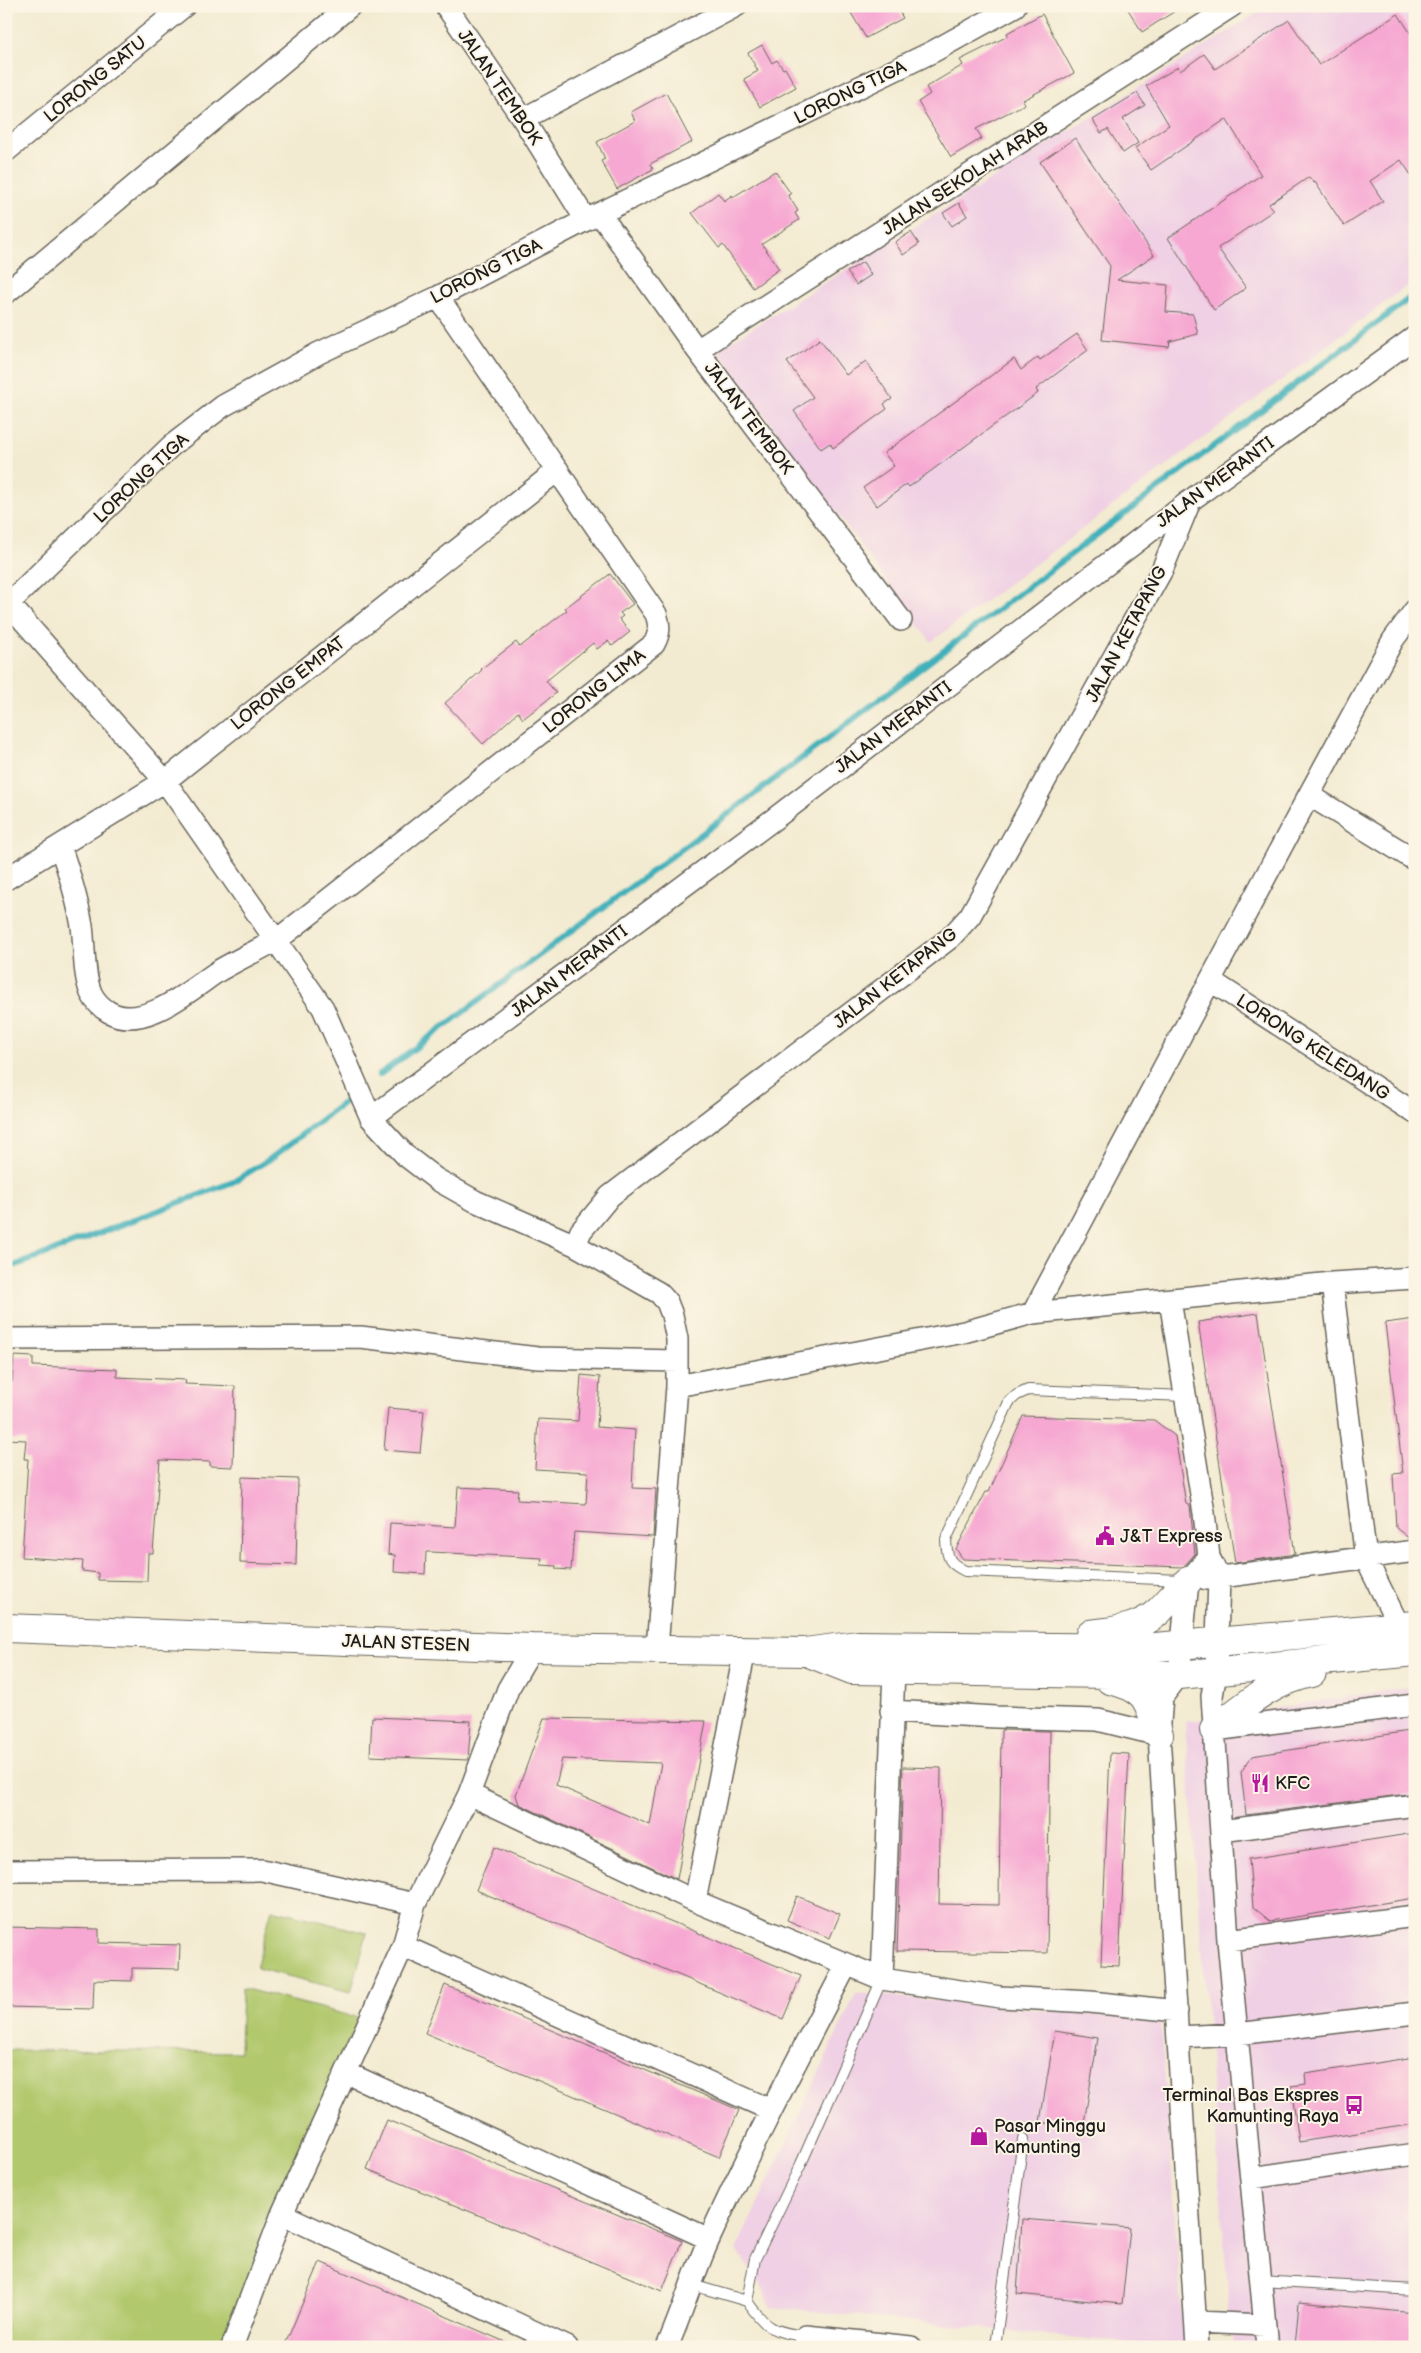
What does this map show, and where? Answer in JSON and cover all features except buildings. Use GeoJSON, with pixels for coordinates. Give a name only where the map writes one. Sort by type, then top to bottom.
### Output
{"type":"FeatureCollection","features":[{"type":"Feature","properties":{"kind":"main road"},"geometry":{"type":"LineString","coordinates":[[972,1645],[1117,1631],[1135,1626],[1159,1610],[1188,1581]]}},
{"type":"Feature","properties":{"kind":"main road"},"geometry":{"type":"LineString","coordinates":[[805,1652],[858,1645],[1143,1648],[1407,1625]]}},
{"type":"Feature","properties":{"kind":"main road","name":"JALAN STESEN"},"geometry":{"type":"LineString","coordinates":[[6,1628],[532,1648],[805,1652]]}},
{"type":"Feature","properties":{"kind":"main road"},"geometry":{"type":"LineString","coordinates":[[805,1652],[852,1670],[1179,1675],[1415,1653]]}},
{"type":"Feature","properties":{"kind":"main road"},"geometry":{"type":"LineString","coordinates":[[1214,1730],[1254,1697],[1271,1688],[1308,1674],[1415,1653]]}},
{"type":"Feature","properties":{"kind":"main road"},"geometry":{"type":"LineString","coordinates":[[1084,1674],[1130,1685],[1139,1690],[1148,1700],[1159,1735]]}},
{"type":"Feature","properties":{"kind":"street","name":"LORONG SATU"},"geometry":{"type":"LineString","coordinates":[[6,151],[184,6]]}},
{"type":"Feature","properties":{"kind":"street"},"geometry":{"type":"LineString","coordinates":[[6,293],[350,6]]}},
{"type":"Feature","properties":{"kind":"street","name":"JALAN TEMBOK"},"geometry":{"type":"LineString","coordinates":[[446,6],[593,217],[697,350],[902,620]]}},
{"type":"Feature","properties":{"kind":"street"},"geometry":{"type":"LineString","coordinates":[[523,119],[736,6]]}},
{"type":"Feature","properties":{"kind":"street","name":"LORONG TIGA"},"geometry":{"type":"LineString","coordinates":[[8,605],[171,446],[223,406],[319,353],[438,297],[593,217],[934,52],[1015,6]]}},
{"type":"Feature","properties":{"kind":"street","name":"JALAN SEKOLAH ARAB"},"geometry":{"type":"LineString","coordinates":[[697,350],[1232,6]]}},
{"type":"Feature","properties":{"kind":"street","name":"LORONG LIMA"},"geometry":{"type":"LineString","coordinates":[[60,846],[74,890],[82,925],[86,974],[92,995],[102,1008],[117,1017],[136,1018],[155,1012],[234,962],[277,940],[654,644],[659,635],[660,626],[656,614],[438,297]]}},
{"type":"Feature","properties":{"kind":"street","name":"JALAN MERANTI"},"geometry":{"type":"LineString","coordinates":[[372,1118],[774,819],[1191,500],[1415,337]]}},
{"type":"Feature","properties":{"kind":"street","name":"LORONG EMPAT"},"geometry":{"type":"LineString","coordinates":[[6,879],[165,781],[558,470]]}},
{"type":"Feature","properties":{"kind":"street","name":"JALAN KETAPANG"},"geometry":{"type":"LineString","coordinates":[[575,1245],[581,1231],[610,1196],[950,938],[970,916],[1162,570],[1191,500]]}},
{"type":"Feature","properties":{"kind":"street"},"geometry":{"type":"LineString","coordinates":[[8,605],[165,781],[323,1008],[372,1118],[406,1156],[436,1180],[475,1201],[575,1245],[659,1293],[667,1302],[672,1315],[677,1340],[677,1386],[657,1649]]}},
{"type":"Feature","properties":{"kind":"street"},"geometry":{"type":"LineString","coordinates":[[1033,1313],[1393,640],[1412,618]]}},
{"type":"Feature","properties":{"kind":"street"},"geometry":{"type":"LineString","coordinates":[[1309,795],[1415,860]]}},
{"type":"Feature","properties":{"kind":"street","name":"LORONG KELEDANG"},"geometry":{"type":"LineString","coordinates":[[1211,982],[1415,1113]]}},
{"type":"Feature","properties":{"kind":"street"},"geometry":{"type":"LineString","coordinates":[[677,1386],[964,1332],[1033,1313],[1332,1283],[1415,1278]]}},
{"type":"Feature","properties":{"kind":"street"},"geometry":{"type":"LineString","coordinates":[[1332,1283],[1366,1559],[1407,1625]]}},
{"type":"Feature","properties":{"kind":"street"},"geometry":{"type":"LineString","coordinates":[[1170,1300],[1204,1513],[1209,1557],[1219,1578],[1218,1641],[1212,1696],[1214,1730],[1228,1940],[1267,2347]]}},
{"type":"Feature","properties":{"kind":"street"},"geometry":{"type":"LineString","coordinates":[[6,1339],[360,1337],[538,1358],[677,1361]]}},
{"type":"Feature","properties":{"kind":"street"},"geometry":{"type":"LineString","coordinates":[[1188,1581],[1366,1559],[1415,1551]]}},
{"type":"Feature","properties":{"kind":"street"},"geometry":{"type":"LineString","coordinates":[[1197,2347],[1159,1735],[1162,1697],[1179,1675],[1180,1644],[1188,1581],[1209,1557]]}},
{"type":"Feature","properties":{"kind":"street"},"geometry":{"type":"LineString","coordinates":[[232,2347],[282,2214],[403,1946],[416,1904],[468,1794],[508,1689],[532,1648]]}},
{"type":"Feature","properties":{"kind":"street"},"geometry":{"type":"LineString","coordinates":[[696,1902],[746,1650]]}},
{"type":"Feature","properties":{"kind":"street"},"geometry":{"type":"LineString","coordinates":[[882,1979],[894,1670]]}},
{"type":"Feature","properties":{"kind":"street"},"geometry":{"type":"LineString","coordinates":[[1214,1730],[1415,1705]]}},
{"type":"Feature","properties":{"kind":"street"},"geometry":{"type":"LineString","coordinates":[[891,1710],[996,1717],[1098,1720],[1159,1735]]}},
{"type":"Feature","properties":{"kind":"street"},"geometry":{"type":"LineString","coordinates":[[468,1794],[696,1902],[846,1966],[882,1979],[1000,1997],[1090,2002],[1177,2011]]}},
{"type":"Feature","properties":{"kind":"street"},"geometry":{"type":"LineString","coordinates":[[1221,1831],[1415,1805]]}},
{"type":"Feature","properties":{"kind":"street"},"geometry":{"type":"LineString","coordinates":[[6,1871],[262,1870],[416,1904]]}},
{"type":"Feature","properties":{"kind":"street"},"geometry":{"type":"LineString","coordinates":[[1228,1940],[1415,1916]]}},
{"type":"Feature","properties":{"kind":"street"},"geometry":{"type":"LineString","coordinates":[[403,1946],[771,2110]]}},
{"type":"Feature","properties":{"kind":"street"},"geometry":{"type":"LineString","coordinates":[[666,2347],[709,2239],[771,2110],[846,1966]]}},
{"type":"Feature","properties":{"kind":"street"},"geometry":{"type":"LineString","coordinates":[[1178,2037],[1237,2034],[1415,2013]]}},
{"type":"Feature","properties":{"kind":"street"},"geometry":{"type":"LineString","coordinates":[[347,2073],[709,2239]]}},
{"type":"Feature","properties":{"kind":"street"},"geometry":{"type":"LineString","coordinates":[[1251,2178],[1415,2154]]}},
{"type":"Feature","properties":{"kind":"street"},"geometry":{"type":"LineString","coordinates":[[282,2214],[567,2347]]}},
{"type":"Feature","properties":{"kind":"street"},"geometry":{"type":"LineString","coordinates":[[1196,2322],[1265,2325]]}},
{"type":"Feature","properties":{"kind":"street"},"geometry":{"type":"LineString","coordinates":[[805,2342],[911,2347]]}},
{"type":"Feature","properties":{"kind":"lane"},"geometry":{"type":"LineString","coordinates":[[1186,1396],[1028,1390],[1017,1395],[1009,1402],[946,1540],[947,1554],[952,1564],[965,1571],[1188,1581]]}},
{"type":"Feature","properties":{"kind":"lane"},"geometry":{"type":"LineString","coordinates":[[747,2301],[756,2259],[801,2164],[882,1979]]}},
{"type":"Feature","properties":{"kind":"lane"},"geometry":{"type":"LineString","coordinates":[[995,2347],[1023,2139]]}},
{"type":"Feature","properties":{"kind":"lane"},"geometry":{"type":"LineString","coordinates":[[1261,2281],[1415,2290]]}},
{"type":"Feature","properties":{"kind":"lane"},"geometry":{"type":"LineString","coordinates":[[692,2285],[747,2301],[761,2321],[780,2333],[805,2342]]}},
{"type":"Feature","properties":{"kind":"shaded area"},"geometry":{"type":"Polygon","coordinates":[[[1269,6],[1415,6],[1415,280],[931,642],[717,350],[1269,6]]]}},
{"type":"Feature","properties":{"kind":"shaded area"},"geometry":{"type":"Polygon","coordinates":[[[1415,1686],[1415,2347],[1232,2347],[1185,1722],[1415,1686]]]}},
{"type":"Feature","properties":{"kind":"shaded area","name":"Pasar Minggu Kamunting"},"geometry":{"type":"Polygon","coordinates":[[[856,1993],[1161,2021],[1184,2347],[1167,2347],[771,2307],[762,2287],[736,2250],[856,1993]]]}},
{"type":"Feature","properties":{"kind":"green space"},"geometry":{"type":"Polygon","coordinates":[[[272,1909],[367,1933],[351,1992],[256,1968],[272,1909]]]}},
{"type":"Feature","properties":{"kind":"green space"},"geometry":{"type":"Polygon","coordinates":[[[242,1988],[375,2022],[231,2347],[6,2347],[6,2050],[240,2052],[242,1988]]]}},
{"type":"Feature","properties":{"kind":"waterway"},"geometry":{"type":"LineString","coordinates":[[379,1075],[703,833],[1415,294]]}},
{"type":"Feature","properties":{"kind":"waterway"},"geometry":{"type":"LineString","coordinates":[[6,1269],[233,1182],[270,1159],[346,1101]]}},
{"type":"Feature","properties":{"kind":"place","name":"J&T Express"},"geometry":{"type":"Point","coordinates":[1105,1536]}},
{"type":"Feature","properties":{"kind":"place","name":"KFC"},"geometry":{"type":"Point","coordinates":[1260,1783]}},
{"type":"Feature","properties":{"kind":"place","name":"Terminal Bas Ekspres Kamunting Raya"},"geometry":{"type":"Point","coordinates":[1354,2105]}},
{"type":"Feature","properties":{"kind":"place","name":"Pasar Minggu Kamunting"},"geometry":{"type":"Point","coordinates":[979,2136]}}]}
